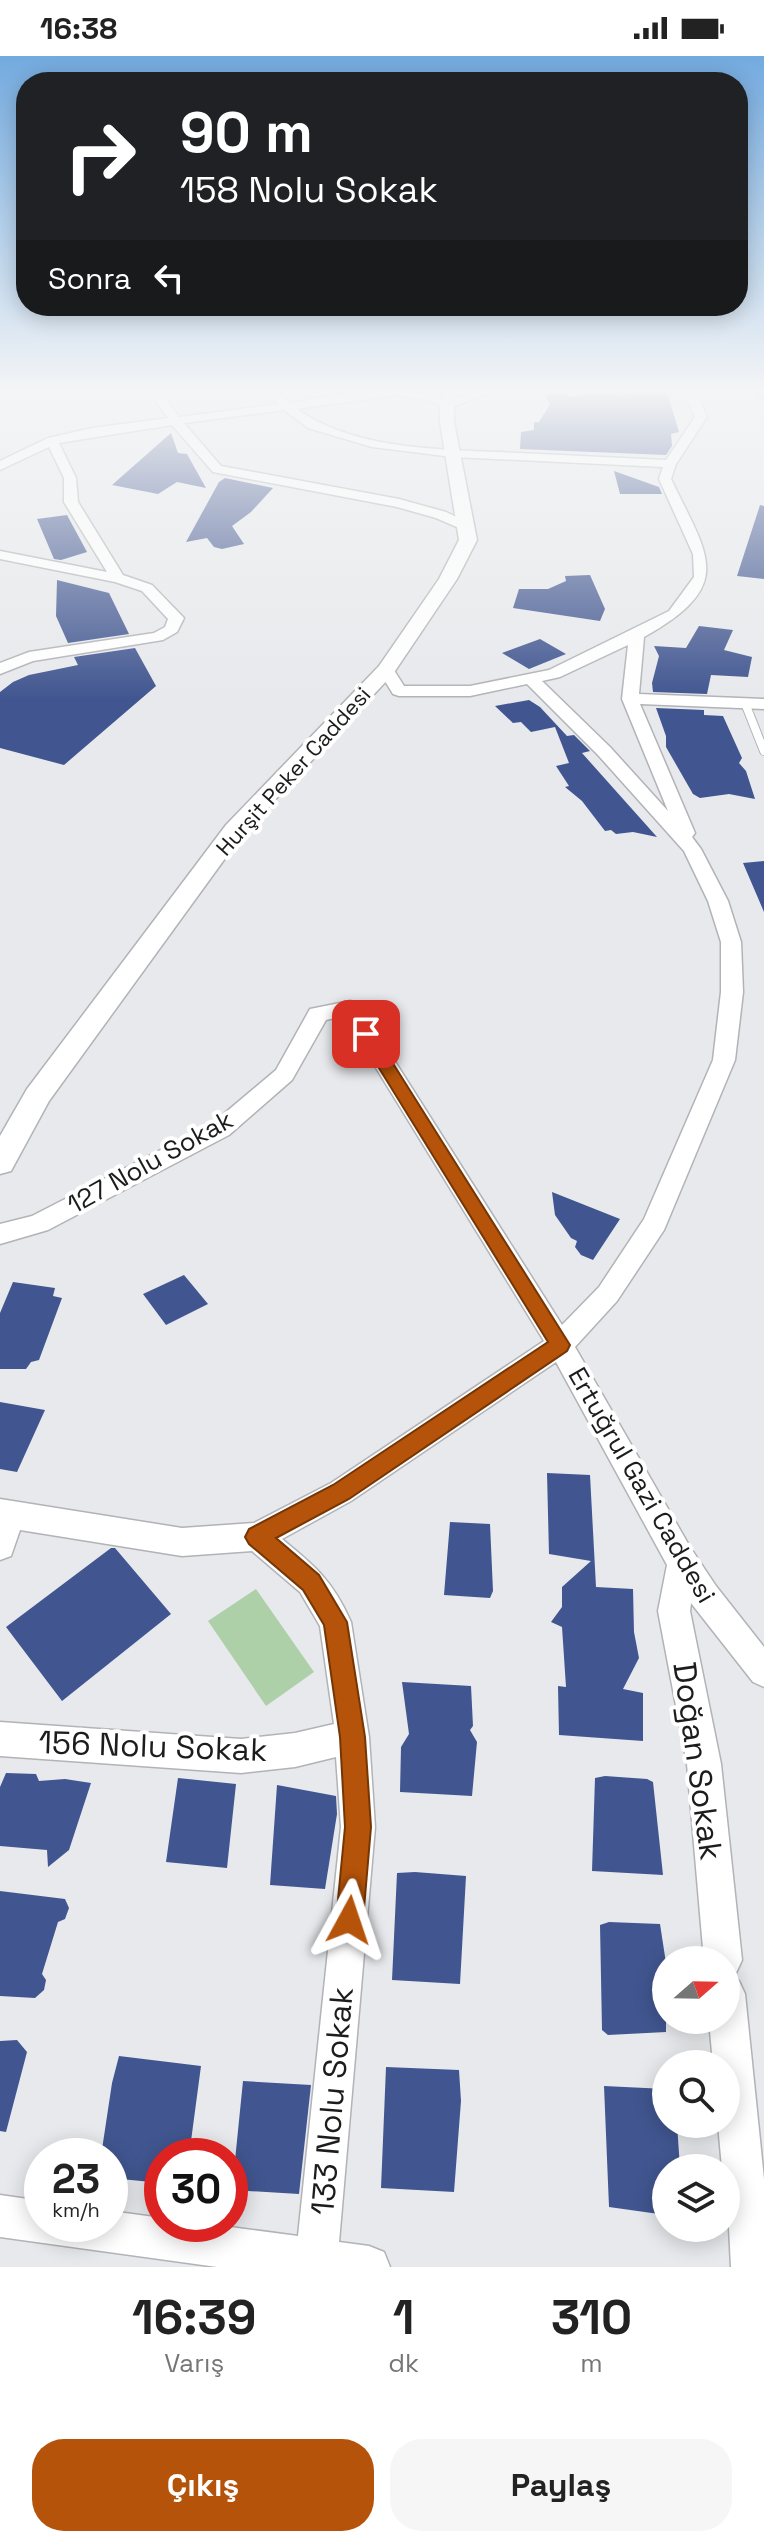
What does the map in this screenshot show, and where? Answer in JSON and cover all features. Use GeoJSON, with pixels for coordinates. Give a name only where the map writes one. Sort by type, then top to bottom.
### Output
{"type":"FeatureCollection","features":[{"type":"Feature","properties":{"kind":"street"},"geometry":{"type":"LineString","coordinates":[[71,493],[71,502],[118,578]]}},
{"type":"Feature","properties":{"kind":"street"},"geometry":{"type":"LineString","coordinates":[[346,493],[399,503],[441,515],[466,527]]}},
{"type":"Feature","properties":{"kind":"street","name":"Hurşit Peker Caddesi"},"geometry":{"type":"LineString","coordinates":[[0,1163],[37,1096],[234,830],[386,670],[448,579],[468,540],[460,493]]}},
{"type":"Feature","properties":{"kind":"street"},"geometry":{"type":"LineString","coordinates":[[386,670],[399,691],[470,691],[554,674],[674,614],[701,577],[700,554],[672,493]]}},
{"type":"Feature","properties":{"kind":"street"},"geometry":{"type":"LineString","coordinates":[[0,555],[118,578],[147,588],[176,618],[172,629],[158,637],[29,657],[0,669]]}},
{"type":"Feature","properties":{"kind":"street"},"geometry":{"type":"LineString","coordinates":[[0,1546],[5,1514],[182,1542],[257,1537],[341,1492],[560,1345],[608,1294],[655,1223],[724,1060],[732,992],[731,942],[718,901],[692,849],[630,699],[637,635]]}},
{"type":"Feature","properties":{"kind":"street"},"geometry":{"type":"LineString","coordinates":[[531,679],[604,751],[692,849]]}},
{"type":"Feature","properties":{"kind":"street"},"geometry":{"type":"LineString","coordinates":[[630,699],[764,704]]}},
{"type":"Feature","properties":{"kind":"street","name":"Ertuğrul Gazi Caddesi"},"geometry":{"type":"LineString","coordinates":[[350,1008],[560,1345],[683,1563],[764,1671]]}},
{"type":"Feature","properties":{"kind":"street","name":"127 Nolu Sokak"},"geometry":{"type":"LineString","coordinates":[[0,1234],[39,1223],[221,1129],[284,1075],[318,1014],[350,1008]]}},
{"type":"Feature","properties":{"kind":"street","name":"133 Nolu Sokak"},"geometry":{"type":"LineString","coordinates":[[257,1537],[311,1582],[335,1622],[352,1737],[358,1827],[317,2264]]}},
{"type":"Feature","properties":{"kind":"street","name":"Doğan Sokak"},"geometry":{"type":"LineString","coordinates":[[683,1563],[674,1611],[704,1764],[722,1946]]}},
{"type":"Feature","properties":{"kind":"street","name":"156 Nolu Sokak"},"geometry":{"type":"LineString","coordinates":[[0,1739],[241,1756],[295,1750],[352,1737]]}},
{"type":"Feature","properties":{"kind":"street"},"geometry":{"type":"LineString","coordinates":[[730,2034],[752,2267]]}},
{"type":"Feature","properties":{"kind":"street"},"geometry":{"type":"LineString","coordinates":[[0,2216],[24,2219]]}},
{"type":"Feature","properties":{"kind":"street"},"geometry":{"type":"LineString","coordinates":[[128,2235],[317,2264],[369,2267]]}},
{"type":"Feature","properties":{"kind":"lane"},"geometry":{"type":"LineString","coordinates":[[745,703],[764,751]]}},
{"type":"Feature","properties":{"kind":"green space"},"geometry":{"type":"Polygon","coordinates":[[[256,1589],[314,1672],[266,1706],[208,1621],[256,1589]]]}},
{"type":"Feature","properties":{"kind":"building"},"geometry":{"type":"Polygon","coordinates":[[[213,493],[268,493],[232,526],[244,544],[222,549],[214,547],[207,538],[186,542],[213,493]]]}},
{"type":"Feature","properties":{"kind":"building"},"geometry":{"type":"Polygon","coordinates":[[[760,505],[764,506],[764,579],[737,576],[760,505]]]}},
{"type":"Feature","properties":{"kind":"building"},"geometry":{"type":"Polygon","coordinates":[[[67,515],[87,552],[61,560],[54,559],[37,519],[67,515]]]}},
{"type":"Feature","properties":{"kind":"building"},"geometry":{"type":"Polygon","coordinates":[[[590,575],[605,609],[600,621],[513,608],[519,589],[548,589],[566,581],[565,576],[590,575]]]}},
{"type":"Feature","properties":{"kind":"building"},"geometry":{"type":"Polygon","coordinates":[[[57,580],[109,593],[129,634],[68,643],[56,616],[57,580]]]}},
{"type":"Feature","properties":{"kind":"building"},"geometry":{"type":"Polygon","coordinates":[[[699,626],[733,630],[724,650],[752,657],[748,677],[711,675],[707,694],[653,692],[652,683],[659,656],[654,646],[686,648],[699,626]]]}},
{"type":"Feature","properties":{"kind":"building"},"geometry":{"type":"Polygon","coordinates":[[[540,639],[566,654],[529,669],[502,653],[540,639]]]}},
{"type":"Feature","properties":{"kind":"building"},"geometry":{"type":"Polygon","coordinates":[[[135,648],[156,686],[64,765],[0,748],[0,692],[13,682],[29,675],[78,665],[74,657],[135,648]]]}},
{"type":"Feature","properties":{"kind":"building"},"geometry":{"type":"Polygon","coordinates":[[[529,700],[540,707],[567,736],[574,735],[590,751],[582,753],[657,837],[605,831],[582,801],[565,787],[569,786],[556,766],[569,763],[555,727],[531,732],[521,722],[513,723],[495,706],[529,700]]]}},
{"type":"Feature","properties":{"kind":"building"},"geometry":{"type":"Polygon","coordinates":[[[656,708],[704,710],[704,715],[723,716],[742,758],[739,763],[746,771],[755,799],[729,794],[700,798],[693,794],[666,747],[666,736],[656,708]]]}},
{"type":"Feature","properties":{"kind":"building"},"geometry":{"type":"Polygon","coordinates":[[[764,861],[764,912],[743,863],[764,861]]]}},
{"type":"Feature","properties":{"kind":"building"},"geometry":{"type":"Polygon","coordinates":[[[552,1192],[620,1219],[593,1260],[581,1255],[575,1247],[577,1241],[571,1238],[555,1215],[552,1192]]]}},
{"type":"Feature","properties":{"kind":"building"},"geometry":{"type":"Polygon","coordinates":[[[184,1275],[208,1304],[166,1325],[143,1294],[184,1275]]]}},
{"type":"Feature","properties":{"kind":"building"},"geometry":{"type":"Polygon","coordinates":[[[13,1282],[55,1288],[53,1296],[62,1298],[39,1360],[31,1362],[26,1369],[0,1369],[0,1313],[13,1282]]]}},
{"type":"Feature","properties":{"kind":"building"},"geometry":{"type":"Polygon","coordinates":[[[0,1402],[45,1410],[17,1472],[0,1469],[0,1402]]]}},
{"type":"Feature","properties":{"kind":"building"},"geometry":{"type":"Polygon","coordinates":[[[547,1473],[590,1475],[596,1587],[633,1589],[634,1632],[639,1658],[623,1689],[643,1693],[643,1741],[559,1735],[558,1686],[566,1687],[562,1627],[551,1622],[562,1607],[562,1587],[591,1561],[549,1554],[547,1473]]]}},
{"type":"Feature","properties":{"kind":"building"},"geometry":{"type":"Polygon","coordinates":[[[450,1522],[490,1524],[493,1591],[490,1598],[444,1595],[450,1522]]]}},
{"type":"Feature","properties":{"kind":"building"},"geometry":{"type":"Polygon","coordinates":[[[115,1548],[171,1614],[62,1701],[6,1627],[115,1548]]]}},
{"type":"Feature","properties":{"kind":"building"},"geometry":{"type":"Polygon","coordinates":[[[402,1682],[471,1686],[473,1726],[470,1730],[477,1742],[472,1796],[400,1792],[401,1747],[409,1734],[402,1682]]]}},
{"type":"Feature","properties":{"kind":"building"},"geometry":{"type":"Polygon","coordinates":[[[6,1773],[36,1774],[39,1781],[65,1779],[91,1783],[69,1850],[48,1867],[47,1850],[0,1846],[0,1787],[6,1773]]]}},
{"type":"Feature","properties":{"kind":"building"},"geometry":{"type":"Polygon","coordinates":[[[605,1776],[653,1782],[663,1875],[592,1871],[595,1778],[605,1776]]]}},
{"type":"Feature","properties":{"kind":"building"},"geometry":{"type":"Polygon","coordinates":[[[178,1778],[236,1784],[227,1868],[166,1862],[178,1778]]]}},
{"type":"Feature","properties":{"kind":"building"},"geometry":{"type":"Polygon","coordinates":[[[277,1785],[336,1796],[337,1814],[325,1889],[270,1885],[277,1785]]]}},
{"type":"Feature","properties":{"kind":"building"},"geometry":{"type":"Polygon","coordinates":[[[397,1873],[466,1876],[460,1984],[392,1980],[397,1873]]]}},
{"type":"Feature","properties":{"kind":"building"},"geometry":{"type":"Polygon","coordinates":[[[0,1891],[65,1899],[69,1908],[65,1919],[58,1922],[42,1974],[46,1980],[44,1990],[35,1998],[0,1996],[0,1891]]]}},
{"type":"Feature","properties":{"kind":"building"},"geometry":{"type":"Polygon","coordinates":[[[609,1922],[660,1924],[663,1946],[652,1946],[652,2033],[608,2035],[602,2030],[600,1925],[609,1922]]]}},
{"type":"Feature","properties":{"kind":"building"},"geometry":{"type":"Polygon","coordinates":[[[17,2040],[27,2052],[6,2132],[0,2131],[0,2041],[17,2040]]]}},
{"type":"Feature","properties":{"kind":"building"},"geometry":{"type":"Polygon","coordinates":[[[119,2056],[201,2066],[191,2138],[144,2138],[144,2181],[128,2180],[128,2138],[104,2138],[119,2056]]]}},
{"type":"Feature","properties":{"kind":"building"},"geometry":{"type":"Polygon","coordinates":[[[386,2067],[459,2070],[461,2101],[454,2192],[381,2188],[386,2067]]]}},
{"type":"Feature","properties":{"kind":"building"},"geometry":{"type":"Polygon","coordinates":[[[243,2081],[311,2085],[299,2194],[248,2191],[248,2138],[237,2138],[243,2081]]]}},
{"type":"Feature","properties":{"kind":"building"},"geometry":{"type":"Polygon","coordinates":[[[604,2086],[652,2088],[652,2138],[678,2138],[679,2154],[652,2154],[652,2213],[609,2207],[604,2086]]]}},
{"type":"Feature","properties":{"kind":"route"},"geometry":{"type":"LineString","coordinates":[[349,1920],[358,1827],[352,1737],[335,1622],[311,1582],[257,1537],[341,1492],[560,1345],[366,1034]]}}]}
